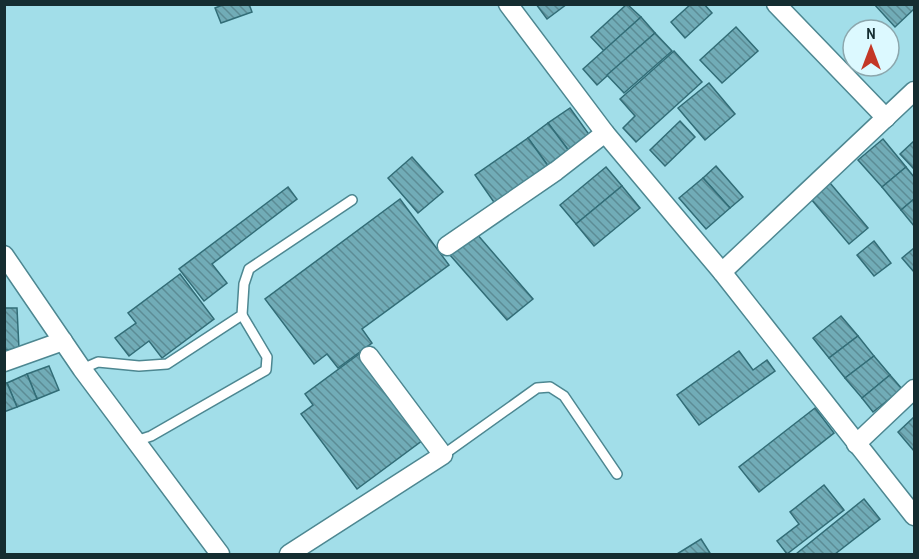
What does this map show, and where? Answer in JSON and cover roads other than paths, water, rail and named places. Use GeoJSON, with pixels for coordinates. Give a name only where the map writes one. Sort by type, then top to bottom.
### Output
{"type":"FeatureCollection","features":[{"type":"Feature","properties":{"kind":"street"},"geometry":{"type":"LineString","coordinates":[[508,4],[605,133],[722,272],[915,516]]}},
{"type":"Feature","properties":{"kind":"street"},"geometry":{"type":"LineString","coordinates":[[776,4],[886,118]]}},
{"type":"Feature","properties":{"kind":"street"},"geometry":{"type":"LineString","coordinates":[[722,272],[915,92]]}},
{"type":"Feature","properties":{"kind":"street"},"geometry":{"type":"LineString","coordinates":[[447,246],[556,171],[605,133]]}},
{"type":"Feature","properties":{"kind":"street"},"geometry":{"type":"LineString","coordinates":[[4,255],[82,369],[214,552]]}},
{"type":"Feature","properties":{"kind":"street"},"geometry":{"type":"LineString","coordinates":[[4,362],[63,341]]}},
{"type":"Feature","properties":{"kind":"street"},"geometry":{"type":"LineString","coordinates":[[289,555],[443,455],[369,356]]}},
{"type":"Feature","properties":{"kind":"street"},"geometry":{"type":"LineString","coordinates":[[856,444],[915,389]]}},
{"type":"Feature","properties":{"kind":"lane"},"geometry":{"type":"LineString","coordinates":[[136,441],[152,436],[266,370],[267,357],[242,315],[244,284],[249,269],[352,200]]}},
{"type":"Feature","properties":{"kind":"lane"},"geometry":{"type":"LineString","coordinates":[[82,369],[98,362],[139,366],[167,364],[242,315]]}},
{"type":"Feature","properties":{"kind":"lane"},"geometry":{"type":"LineString","coordinates":[[443,455],[537,388],[550,387],[564,396],[617,474]]}}]}
